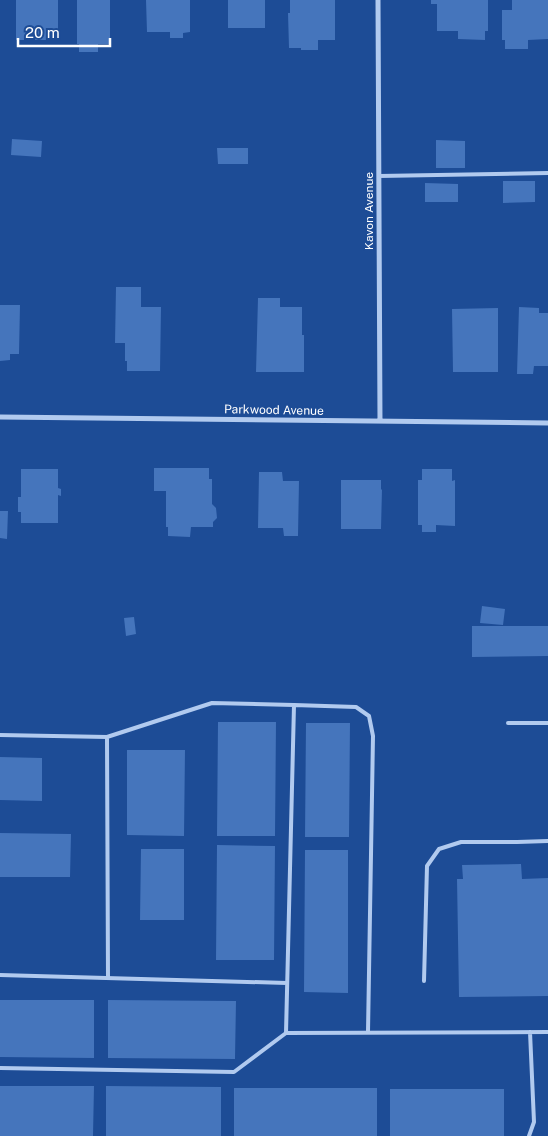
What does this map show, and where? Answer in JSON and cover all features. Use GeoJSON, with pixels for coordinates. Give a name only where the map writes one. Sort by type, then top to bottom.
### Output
{"type":"FeatureCollection","features":[{"type":"Feature","properties":{"kind":"street","name":"Kavon Avenue"},"geometry":{"type":"LineString","coordinates":[[378,0],[380,421]]}},
{"type":"Feature","properties":{"kind":"street","name":"Parkwood Avenue"},"geometry":{"type":"LineString","coordinates":[[0,418],[548,423]]}},
{"type":"Feature","properties":{"kind":"lane"},"geometry":{"type":"LineString","coordinates":[[379,176],[548,174]]}},
{"type":"Feature","properties":{"kind":"lane"},"geometry":{"type":"LineString","coordinates":[[0,735],[107,737],[212,703],[356,707],[369,716],[372,736],[368,1032]]}},
{"type":"Feature","properties":{"kind":"lane"},"geometry":{"type":"LineString","coordinates":[[286,1033],[294,705]]}},
{"type":"Feature","properties":{"kind":"lane"},"geometry":{"type":"LineString","coordinates":[[508,723],[548,723]]}},
{"type":"Feature","properties":{"kind":"lane"},"geometry":{"type":"LineString","coordinates":[[107,737],[108,978]]}},
{"type":"Feature","properties":{"kind":"lane"},"geometry":{"type":"LineString","coordinates":[[424,981],[427,866],[439,849],[461,842],[548,841]]}},
{"type":"Feature","properties":{"kind":"lane"},"geometry":{"type":"LineString","coordinates":[[0,975],[287,982]]}},
{"type":"Feature","properties":{"kind":"lane"},"geometry":{"type":"LineString","coordinates":[[529,1136],[534,1122],[530,1032]]}},
{"type":"Feature","properties":{"kind":"lane"},"geometry":{"type":"LineString","coordinates":[[0,1068],[234,1072],[286,1033],[548,1032]]}},
{"type":"Feature","properties":{"kind":"building"},"geometry":{"type":"Polygon","coordinates":[[[16,0],[58,0],[58,40],[16,40],[16,0]]]}},
{"type":"Feature","properties":{"kind":"building"},"geometry":{"type":"Polygon","coordinates":[[[77,0],[110,0],[110,44],[98,44],[98,52],[79,52],[79,44],[77,44],[77,0]]]}},
{"type":"Feature","properties":{"kind":"building"},"geometry":{"type":"Polygon","coordinates":[[[146,0],[190,0],[190,32],[183,33],[183,38],[170,38],[170,32],[147,32],[146,0]]]}},
{"type":"Feature","properties":{"kind":"building"},"geometry":{"type":"Polygon","coordinates":[[[228,0],[265,0],[265,28],[228,28],[228,0]]]}},
{"type":"Feature","properties":{"kind":"building"},"geometry":{"type":"Polygon","coordinates":[[[290,0],[335,0],[335,40],[318,40],[318,50],[289,48],[288,13],[290,13],[290,0]]]}},
{"type":"Feature","properties":{"kind":"building"},"geometry":{"type":"Polygon","coordinates":[[[431,0],[488,0],[488,31],[485,31],[485,40],[458,39],[458,31],[437,31],[437,4],[431,4],[431,0]]]}},
{"type":"Feature","properties":{"kind":"building"},"geometry":{"type":"Polygon","coordinates":[[[512,0],[548,0],[548,39],[528,40],[528,49],[505,49],[505,40],[502,40],[502,10],[512,10],[512,0]]]}},
{"type":"Feature","properties":{"kind":"building"},"geometry":{"type":"Polygon","coordinates":[[[12,139],[42,141],[41,157],[11,155],[12,139]]]}},
{"type":"Feature","properties":{"kind":"building"},"geometry":{"type":"Polygon","coordinates":[[[436,140],[465,141],[465,168],[436,168],[436,140]]]}},
{"type":"Feature","properties":{"kind":"building"},"geometry":{"type":"Polygon","coordinates":[[[217,148],[248,148],[248,164],[218,164],[217,148]]]}},
{"type":"Feature","properties":{"kind":"building"},"geometry":{"type":"Polygon","coordinates":[[[503,181],[535,181],[535,202],[503,203],[503,181]]]}},
{"type":"Feature","properties":{"kind":"building"},"geometry":{"type":"Polygon","coordinates":[[[425,183],[458,184],[458,202],[425,202],[425,183]]]}},
{"type":"Feature","properties":{"kind":"building"},"geometry":{"type":"Polygon","coordinates":[[[116,287],[141,287],[141,307],[161,307],[160,371],[127,371],[125,343],[115,343],[116,287]]]}},
{"type":"Feature","properties":{"kind":"building"},"geometry":{"type":"Polygon","coordinates":[[[258,298],[280,298],[280,307],[302,307],[304,372],[256,372],[258,298]]]}},
{"type":"Feature","properties":{"kind":"building"},"geometry":{"type":"Polygon","coordinates":[[[0,305],[20,305],[19,354],[10,354],[10,360],[0,361],[0,305]]]}},
{"type":"Feature","properties":{"kind":"building"},"geometry":{"type":"Polygon","coordinates":[[[519,307],[539,308],[539,313],[548,313],[548,366],[534,366],[533,374],[517,374],[519,307]]]}},
{"type":"Feature","properties":{"kind":"building"},"geometry":{"type":"Polygon","coordinates":[[[498,308],[498,372],[453,372],[452,309],[498,308]]]}},
{"type":"Feature","properties":{"kind":"building"},"geometry":{"type":"Polygon","coordinates":[[[154,468],[209,468],[209,479],[212,479],[212,504],[216,508],[217,518],[213,522],[213,527],[191,527],[190,537],[168,536],[168,527],[166,527],[166,491],[154,491],[154,468]]]}},
{"type":"Feature","properties":{"kind":"building"},"geometry":{"type":"Polygon","coordinates":[[[21,469],[58,469],[58,488],[61,489],[61,496],[58,495],[58,523],[21,523],[21,512],[18,512],[18,497],[21,497],[21,469]]]}},
{"type":"Feature","properties":{"kind":"building"},"geometry":{"type":"Polygon","coordinates":[[[422,469],[452,469],[452,481],[455,480],[455,526],[436,525],[436,532],[422,532],[422,525],[418,525],[418,480],[422,480],[422,469]]]}},
{"type":"Feature","properties":{"kind":"building"},"geometry":{"type":"Polygon","coordinates":[[[259,472],[282,472],[283,481],[299,481],[298,536],[284,536],[283,528],[258,528],[259,472]]]}},
{"type":"Feature","properties":{"kind":"building"},"geometry":{"type":"Polygon","coordinates":[[[341,480],[381,480],[381,529],[341,529],[341,480]]]}},
{"type":"Feature","properties":{"kind":"building"},"geometry":{"type":"Polygon","coordinates":[[[0,511],[8,511],[7,539],[0,538],[0,511]]]}},
{"type":"Feature","properties":{"kind":"building"},"geometry":{"type":"Polygon","coordinates":[[[482,606],[505,609],[503,625],[480,623],[482,606]]]}},
{"type":"Feature","properties":{"kind":"building"},"geometry":{"type":"Polygon","coordinates":[[[134,617],[136,634],[126,636],[124,618],[134,617]]]}},
{"type":"Feature","properties":{"kind":"building"},"geometry":{"type":"Polygon","coordinates":[[[472,626],[548,626],[548,656],[472,657],[472,626]]]}},
{"type":"Feature","properties":{"kind":"building"},"geometry":{"type":"Polygon","coordinates":[[[218,722],[276,722],[275,836],[217,836],[218,722]]]}},
{"type":"Feature","properties":{"kind":"building"},"geometry":{"type":"Polygon","coordinates":[[[306,723],[350,723],[349,837],[305,837],[306,723]]]}},
{"type":"Feature","properties":{"kind":"building"},"geometry":{"type":"Polygon","coordinates":[[[127,750],[185,750],[184,836],[127,835],[127,750]]]}},
{"type":"Feature","properties":{"kind":"building"},"geometry":{"type":"Polygon","coordinates":[[[0,757],[42,758],[42,801],[0,800],[0,757]]]}},
{"type":"Feature","properties":{"kind":"building"},"geometry":{"type":"Polygon","coordinates":[[[0,833],[71,834],[70,877],[0,877],[0,833]]]}},
{"type":"Feature","properties":{"kind":"building"},"geometry":{"type":"Polygon","coordinates":[[[217,845],[275,846],[274,960],[216,960],[217,845]]]}},
{"type":"Feature","properties":{"kind":"building"},"geometry":{"type":"Polygon","coordinates":[[[141,849],[184,849],[184,920],[140,920],[141,849]]]}},
{"type":"Feature","properties":{"kind":"building"},"geometry":{"type":"Polygon","coordinates":[[[305,850],[348,850],[348,993],[304,992],[305,850]]]}},
{"type":"Feature","properties":{"kind":"building"},"geometry":{"type":"Polygon","coordinates":[[[521,864],[522,879],[548,878],[548,996],[459,997],[457,879],[463,879],[462,865],[521,864]]]}},
{"type":"Feature","properties":{"kind":"building"},"geometry":{"type":"Polygon","coordinates":[[[0,1000],[94,1000],[94,1058],[0,1057],[0,1000]]]}},
{"type":"Feature","properties":{"kind":"building"},"geometry":{"type":"Polygon","coordinates":[[[108,1000],[236,1001],[235,1059],[108,1058],[108,1000]]]}},
{"type":"Feature","properties":{"kind":"building"},"geometry":{"type":"Polygon","coordinates":[[[0,1086],[94,1086],[93,1136],[0,1136],[0,1086]]]}},
{"type":"Feature","properties":{"kind":"building"},"geometry":{"type":"Polygon","coordinates":[[[106,1086],[221,1087],[221,1136],[106,1136],[106,1086]]]}},
{"type":"Feature","properties":{"kind":"building"},"geometry":{"type":"Polygon","coordinates":[[[234,1088],[377,1088],[377,1136],[234,1136],[234,1088]]]}},
{"type":"Feature","properties":{"kind":"building"},"geometry":{"type":"Polygon","coordinates":[[[390,1089],[504,1089],[504,1136],[390,1136],[390,1089]]]}}]}
